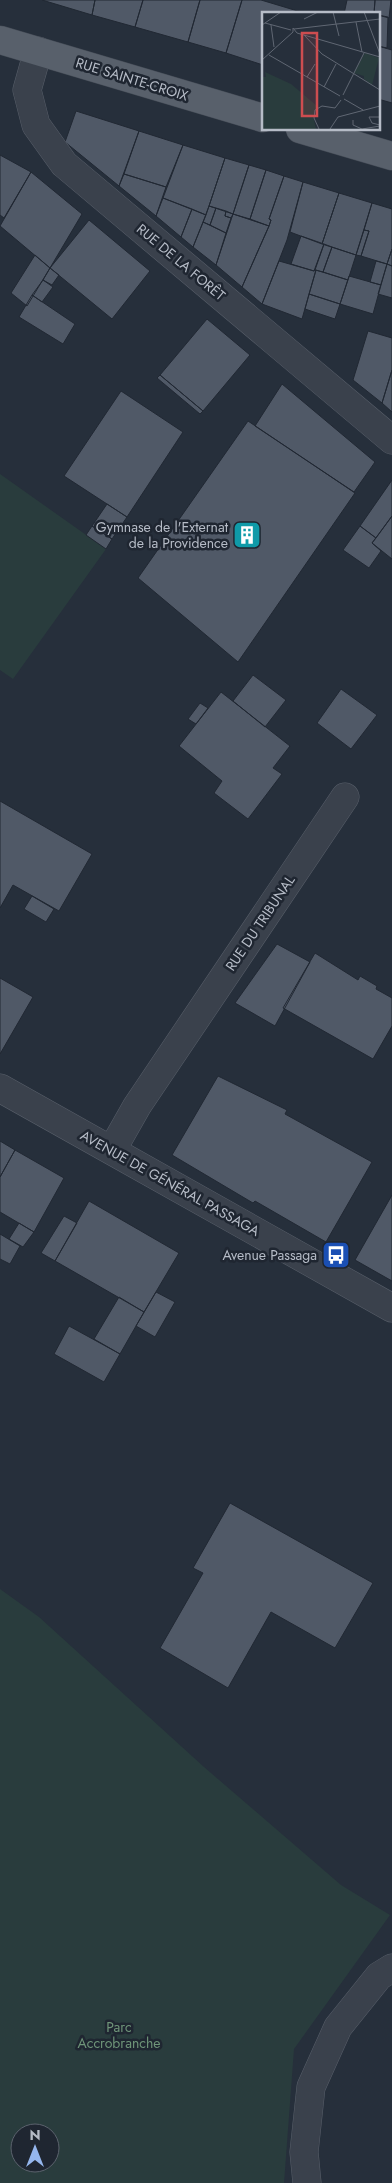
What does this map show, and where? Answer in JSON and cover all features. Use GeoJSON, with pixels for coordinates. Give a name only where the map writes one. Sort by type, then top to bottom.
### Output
{"type":"FeatureCollection","features":[{"type":"Feature","properties":{"kind":"main road","name":"RUE SAINTE-CROIX"},"geometry":{"type":"LineString","coordinates":[[0,40],[262,118]]}},
{"type":"Feature","properties":{"kind":"main road"},"geometry":{"type":"LineString","coordinates":[[303,130],[392,156]]}},
{"type":"Feature","properties":{"kind":"street","name":"RUE DE LA FORÊT"},"geometry":{"type":"LineString","coordinates":[[38,51],[28,90],[36,125],[64,164],[392,440]]}},
{"type":"Feature","properties":{"kind":"street","name":"RUE DU TRIBUNAL"},"geometry":{"type":"LineString","coordinates":[[112,1150],[137,1106],[345,797]]}},
{"type":"Feature","properties":{"kind":"street","name":"AVENUE DE GÉNÉRAL PASSAGA"},"geometry":{"type":"LineString","coordinates":[[0,1088],[392,1308]]}},
{"type":"Feature","properties":{"kind":"street"},"geometry":{"type":"LineString","coordinates":[[307,2183],[304,2152],[311,2087],[338,2027],[379,1976],[392,1968]]}},
{"type":"Feature","properties":{"kind":"green space"},"geometry":{"type":"Polygon","coordinates":[[[0,474],[106,549],[13,679],[0,670],[0,474]]]}},
{"type":"Feature","properties":{"kind":"green space","name":"Parc Accrobranche"},"geometry":{"type":"Polygon","coordinates":[[[0,1589],[39,1617],[204,1767],[341,1885],[390,1915],[294,2049],[284,2183],[0,2183],[0,1589]]]}},
{"type":"Feature","properties":{"kind":"building"},"geometry":{"type":"Polygon","coordinates":[[[42,0],[95,0],[92,15],[42,0]]]}},
{"type":"Feature","properties":{"kind":"building"},"geometry":{"type":"Polygon","coordinates":[[[95,0],[143,0],[135,27],[92,15],[95,0]]]}},
{"type":"Feature","properties":{"kind":"building"},"geometry":{"type":"Polygon","coordinates":[[[143,0],[200,0],[188,42],[135,27],[143,0]]]}},
{"type":"Feature","properties":{"kind":"building"},"geometry":{"type":"Polygon","coordinates":[[[200,0],[242,0],[226,53],[188,42],[200,0]]]}},
{"type":"Feature","properties":{"kind":"building"},"geometry":{"type":"Polygon","coordinates":[[[242,0],[261,0],[301,12],[262,12],[262,65],[226,53],[242,0]]]}},
{"type":"Feature","properties":{"kind":"building"},"geometry":{"type":"Polygon","coordinates":[[[347,0],[375,0],[374,12],[344,12],[347,0]]]}},
{"type":"Feature","properties":{"kind":"building"},"geometry":{"type":"Polygon","coordinates":[[[375,0],[391,0],[389,18],[380,16],[380,12],[374,12],[375,0]]]}},
{"type":"Feature","properties":{"kind":"building"},"geometry":{"type":"Polygon","coordinates":[[[380,15],[388,17],[387,48],[380,46],[380,15]]]}},
{"type":"Feature","properties":{"kind":"building"},"geometry":{"type":"Polygon","coordinates":[[[380,47],[392,50],[392,103],[380,100],[380,47]]]}},
{"type":"Feature","properties":{"kind":"building"},"geometry":{"type":"Polygon","coordinates":[[[76,111],[139,131],[119,186],[65,142],[76,111]]]}},
{"type":"Feature","properties":{"kind":"building"},"geometry":{"type":"Polygon","coordinates":[[[139,131],[183,145],[166,187],[124,174],[139,131]]]}},
{"type":"Feature","properties":{"kind":"building"},"geometry":{"type":"Polygon","coordinates":[[[183,145],[225,158],[206,215],[163,198],[183,145]]]}},
{"type":"Feature","properties":{"kind":"building"},"geometry":{"type":"Polygon","coordinates":[[[0,155],[31,172],[4,218],[0,215],[0,155]]]}},
{"type":"Feature","properties":{"kind":"building"},"geometry":{"type":"Polygon","coordinates":[[[225,158],[249,165],[233,214],[209,206],[225,158]]]}},
{"type":"Feature","properties":{"kind":"building"},"geometry":{"type":"Polygon","coordinates":[[[249,165],[266,170],[250,219],[233,214],[249,165]]]}},
{"type":"Feature","properties":{"kind":"building"},"geometry":{"type":"Polygon","coordinates":[[[266,170],[284,176],[269,219],[271,220],[269,226],[250,219],[266,170]]]}},
{"type":"Feature","properties":{"kind":"building"},"geometry":{"type":"Polygon","coordinates":[[[31,172],[82,214],[50,268],[0,226],[31,172]]]}},
{"type":"Feature","properties":{"kind":"building"},"geometry":{"type":"Polygon","coordinates":[[[124,174],[166,187],[156,216],[119,186],[124,174]]]}},
{"type":"Feature","properties":{"kind":"building"},"geometry":{"type":"Polygon","coordinates":[[[284,176],[303,182],[287,240],[262,304],[242,287],[269,226],[271,220],[269,219],[284,176]]]}},
{"type":"Feature","properties":{"kind":"building"},"geometry":{"type":"Polygon","coordinates":[[[303,182],[339,193],[322,244],[290,232],[303,182]]]}},
{"type":"Feature","properties":{"kind":"building"},"geometry":{"type":"Polygon","coordinates":[[[339,193],[372,203],[356,255],[322,244],[339,193]]]}},
{"type":"Feature","properties":{"kind":"building"},"geometry":{"type":"Polygon","coordinates":[[[163,198],[192,209],[181,237],[156,216],[163,198]]]}},
{"type":"Feature","properties":{"kind":"building"},"geometry":{"type":"Polygon","coordinates":[[[372,203],[392,209],[392,249],[387,264],[361,256],[369,231],[364,230],[372,203]]]}},
{"type":"Feature","properties":{"kind":"building"},"geometry":{"type":"Polygon","coordinates":[[[209,206],[216,208],[210,225],[203,222],[209,206]]]}},
{"type":"Feature","properties":{"kind":"building"},"geometry":{"type":"Polygon","coordinates":[[[216,208],[226,211],[225,216],[231,218],[226,233],[210,225],[216,208]]]}},
{"type":"Feature","properties":{"kind":"building"},"geometry":{"type":"Polygon","coordinates":[[[192,209],[206,215],[193,247],[181,237],[192,209]]]}},
{"type":"Feature","properties":{"kind":"building"},"geometry":{"type":"Polygon","coordinates":[[[226,211],[233,214],[231,218],[225,216],[226,211]]]}},
{"type":"Feature","properties":{"kind":"building"},"geometry":{"type":"Polygon","coordinates":[[[233,214],[269,226],[242,287],[216,265],[233,214]]]}},
{"type":"Feature","properties":{"kind":"building"},"geometry":{"type":"Polygon","coordinates":[[[89,220],[150,271],[112,319],[50,268],[89,220]]]}},
{"type":"Feature","properties":{"kind":"building"},"geometry":{"type":"Polygon","coordinates":[[[203,222],[226,233],[216,265],[193,247],[203,222]]]}},
{"type":"Feature","properties":{"kind":"building"},"geometry":{"type":"Polygon","coordinates":[[[364,230],[369,231],[361,256],[356,255],[364,230]]]}},
{"type":"Feature","properties":{"kind":"building"},"geometry":{"type":"Polygon","coordinates":[[[301,236],[324,244],[314,271],[291,264],[301,236]]]}},
{"type":"Feature","properties":{"kind":"building"},"geometry":{"type":"Polygon","coordinates":[[[324,244],[332,247],[323,272],[315,270],[324,244]]]}},
{"type":"Feature","properties":{"kind":"building"},"geometry":{"type":"Polygon","coordinates":[[[332,247],[356,255],[348,280],[323,272],[332,247]]]}},
{"type":"Feature","properties":{"kind":"building"},"geometry":{"type":"Polygon","coordinates":[[[392,249],[392,266],[387,264],[392,249]]]}},
{"type":"Feature","properties":{"kind":"building"},"geometry":{"type":"Polygon","coordinates":[[[35,255],[50,268],[27,306],[11,293],[35,255]]]}},
{"type":"Feature","properties":{"kind":"building"},"geometry":{"type":"Polygon","coordinates":[[[279,261],[316,270],[302,319],[262,304],[279,261]]]}},
{"type":"Feature","properties":{"kind":"building"},"geometry":{"type":"Polygon","coordinates":[[[376,261],[387,264],[381,285],[370,282],[376,261]]]}},
{"type":"Feature","properties":{"kind":"building"},"geometry":{"type":"Polygon","coordinates":[[[387,264],[392,266],[392,298],[378,294],[387,264]]]}},
{"type":"Feature","properties":{"kind":"building"},"geometry":{"type":"Polygon","coordinates":[[[50,268],[59,275],[52,285],[43,280],[50,268]]]}},
{"type":"Feature","properties":{"kind":"building"},"geometry":{"type":"Polygon","coordinates":[[[316,270],[348,280],[340,304],[309,294],[316,270]]]}},
{"type":"Feature","properties":{"kind":"building"},"geometry":{"type":"Polygon","coordinates":[[[349,276],[381,285],[373,314],[340,304],[349,276]]]}},
{"type":"Feature","properties":{"kind":"building"},"geometry":{"type":"Polygon","coordinates":[[[43,280],[53,287],[42,302],[32,295],[43,280]]]}},
{"type":"Feature","properties":{"kind":"building"},"geometry":{"type":"Polygon","coordinates":[[[309,294],[340,304],[335,319],[305,309],[309,294]]]}},
{"type":"Feature","properties":{"kind":"building"},"geometry":{"type":"Polygon","coordinates":[[[32,295],[75,324],[63,344],[19,317],[32,295]]]}},
{"type":"Feature","properties":{"kind":"building"},"geometry":{"type":"Polygon","coordinates":[[[207,319],[250,355],[203,411],[160,375],[207,319]]]}},
{"type":"Feature","properties":{"kind":"building"},"geometry":{"type":"Polygon","coordinates":[[[368,331],[392,338],[392,370],[382,403],[353,380],[368,331]]]}},
{"type":"Feature","properties":{"kind":"building"},"geometry":{"type":"Polygon","coordinates":[[[392,370],[392,412],[382,403],[392,370]]]}},
{"type":"Feature","properties":{"kind":"building"},"geometry":{"type":"Polygon","coordinates":[[[160,375],[203,411],[200,414],[157,378],[160,375]]]}},
{"type":"Feature","properties":{"kind":"building"},"geometry":{"type":"Polygon","coordinates":[[[282,384],[375,462],[354,492],[255,426],[282,384]]]}},
{"type":"Feature","properties":{"kind":"building"},"geometry":{"type":"Polygon","coordinates":[[[121,391],[183,432],[127,517],[64,476],[121,391]]]}},
{"type":"Feature","properties":{"kind":"building","name":"Gymnase de l'Externat de la Providence"},"geometry":{"type":"Polygon","coordinates":[[[248,421],[355,493],[238,662],[138,578],[248,421]]]}},
{"type":"Feature","properties":{"kind":"building"},"geometry":{"type":"Polygon","coordinates":[[[392,480],[392,516],[376,538],[360,526],[392,480]]]}},
{"type":"Feature","properties":{"kind":"building"},"geometry":{"type":"Polygon","coordinates":[[[107,504],[127,517],[112,539],[92,526],[107,504]]]}},
{"type":"Feature","properties":{"kind":"building"},"geometry":{"type":"Polygon","coordinates":[[[392,516],[392,559],[372,543],[392,516]]]}},
{"type":"Feature","properties":{"kind":"building"},"geometry":{"type":"Polygon","coordinates":[[[92,526],[112,539],[106,549],[86,535],[92,526]]]}},
{"type":"Feature","properties":{"kind":"building"},"geometry":{"type":"Polygon","coordinates":[[[360,526],[376,538],[372,543],[381,551],[369,568],[343,550],[360,526]]]}},
{"type":"Feature","properties":{"kind":"building"},"geometry":{"type":"Polygon","coordinates":[[[253,675],[286,700],[265,727],[233,701],[253,675]]]}},
{"type":"Feature","properties":{"kind":"building"},"geometry":{"type":"Polygon","coordinates":[[[341,689],[377,715],[351,749],[317,723],[341,689]]]}},
{"type":"Feature","properties":{"kind":"building"},"geometry":{"type":"Polygon","coordinates":[[[221,692],[290,746],[273,768],[282,774],[248,819],[214,793],[222,781],[179,746],[221,692]]]}},
{"type":"Feature","properties":{"kind":"building"},"geometry":{"type":"Polygon","coordinates":[[[200,703],[208,708],[196,724],[188,719],[200,703]]]}},
{"type":"Feature","properties":{"kind":"building"},"geometry":{"type":"Polygon","coordinates":[[[0,801],[92,854],[59,911],[13,885],[0,908],[0,801]]]}},
{"type":"Feature","properties":{"kind":"building"},"geometry":{"type":"Polygon","coordinates":[[[32,896],[54,909],[46,922],[24,909],[32,896]]]}},
{"type":"Feature","properties":{"kind":"building"},"geometry":{"type":"Polygon","coordinates":[[[277,944],[310,962],[275,1026],[235,1003],[277,944]]]}},
{"type":"Feature","properties":{"kind":"building"},"geometry":{"type":"Polygon","coordinates":[[[315,953],[358,980],[360,976],[377,986],[376,989],[392,998],[392,1026],[373,1059],[283,1008],[315,953]]]}},
{"type":"Feature","properties":{"kind":"building"},"geometry":{"type":"Polygon","coordinates":[[[0,978],[33,997],[0,1054],[0,978]]]}},
{"type":"Feature","properties":{"kind":"building"},"geometry":{"type":"Polygon","coordinates":[[[218,1076],[287,1110],[285,1114],[372,1162],[326,1242],[255,1201],[253,1203],[172,1155],[218,1076]]]}},
{"type":"Feature","properties":{"kind":"building"},"geometry":{"type":"Polygon","coordinates":[[[0,1141],[15,1150],[0,1177],[0,1141]]]}},
{"type":"Feature","properties":{"kind":"building"},"geometry":{"type":"Polygon","coordinates":[[[15,1150],[64,1178],[34,1232],[0,1212],[0,1177],[15,1150]]]}},
{"type":"Feature","properties":{"kind":"building"},"geometry":{"type":"Polygon","coordinates":[[[392,1195],[392,1281],[355,1260],[392,1195]]]}},
{"type":"Feature","properties":{"kind":"building"},"geometry":{"type":"Polygon","coordinates":[[[89,1201],[179,1253],[144,1312],[55,1261],[89,1201]]]}},
{"type":"Feature","properties":{"kind":"building"},"geometry":{"type":"Polygon","coordinates":[[[64,1216],[77,1223],[55,1261],[41,1253],[64,1216]]]}},
{"type":"Feature","properties":{"kind":"building"},"geometry":{"type":"Polygon","coordinates":[[[19,1223],[34,1232],[23,1247],[9,1239],[19,1223]]]}},
{"type":"Feature","properties":{"kind":"building"},"geometry":{"type":"Polygon","coordinates":[[[0,1234],[20,1246],[10,1264],[0,1259],[0,1234]]]}},
{"type":"Feature","properties":{"kind":"building"},"geometry":{"type":"Polygon","coordinates":[[[156,1292],[175,1302],[155,1337],[136,1326],[156,1292]]]}},
{"type":"Feature","properties":{"kind":"building"},"geometry":{"type":"Polygon","coordinates":[[[119,1297],[144,1312],[120,1354],[94,1339],[119,1297]]]}},
{"type":"Feature","properties":{"kind":"building"},"geometry":{"type":"Polygon","coordinates":[[[69,1326],[120,1354],[104,1382],[54,1354],[69,1326]]]}},
{"type":"Feature","properties":{"kind":"building"},"geometry":{"type":"Polygon","coordinates":[[[230,1503],[373,1583],[335,1648],[271,1612],[228,1688],[160,1648],[203,1573],[193,1568],[230,1503]]]}},
{"type":"Feature","properties":{"kind":"place","name":"Gymnase de l'Externat de la Providence"},"geometry":{"type":"Point","coordinates":[247,535]}},
{"type":"Feature","properties":{"kind":"place","name":"Avenue Passaga"},"geometry":{"type":"Point","coordinates":[336,1255]}}]}
